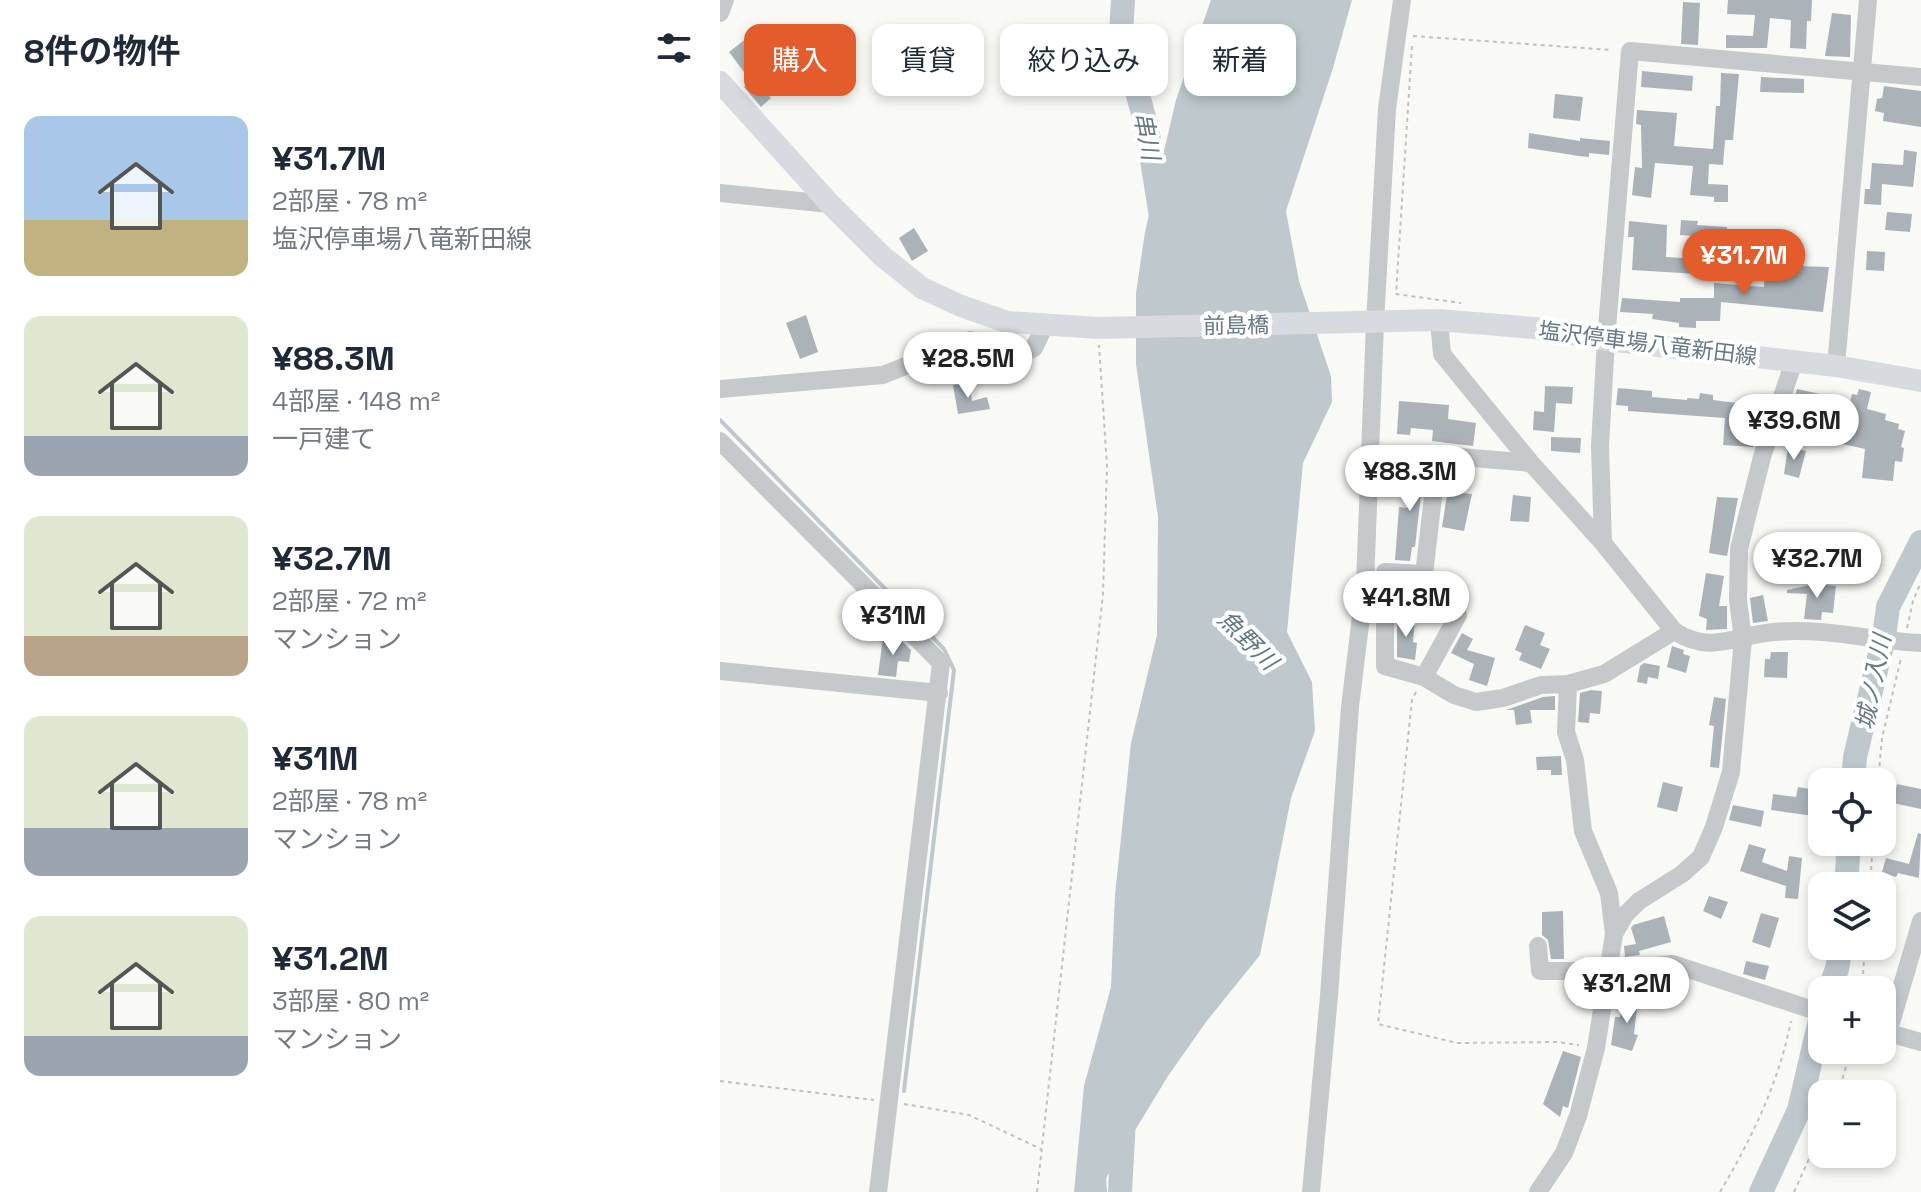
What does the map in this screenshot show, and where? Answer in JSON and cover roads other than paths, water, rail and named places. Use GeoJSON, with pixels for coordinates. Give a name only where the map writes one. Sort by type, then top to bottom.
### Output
{"type":"FeatureCollection","features":[{"type":"Feature","properties":{"kind":"main road"},"geometry":{"type":"LineString","coordinates":[[720,82],[830,204],[881,255],[922,288],[1007,322],[1045,325]]}},
{"type":"Feature","properties":{"kind":"main road","name":"塩沢停車場八竜新田線"},"geometry":{"type":"LineString","coordinates":[[1375,323],[1439,320],[1545,329],[1606,340],[1836,366],[1921,381]]}},
{"type":"Feature","properties":{"kind":"main road","name":"前島橋"},"geometry":{"type":"LineString","coordinates":[[1045,325],[1098,328],[1375,323]]}},
{"type":"Feature","properties":{"kind":"street"},"geometry":{"type":"LineString","coordinates":[[720,13],[725,0]]}},
{"type":"Feature","properties":{"kind":"street"},"geometry":{"type":"LineString","coordinates":[[1311,1192],[1350,707],[1365,584],[1387,109],[1402,0]]}},
{"type":"Feature","properties":{"kind":"street"},"geometry":{"type":"LineString","coordinates":[[1836,366],[1868,0]]}},
{"type":"Feature","properties":{"kind":"street"},"geometry":{"type":"LineString","coordinates":[[1603,543],[1600,446],[1630,51],[1921,77]]}},
{"type":"Feature","properties":{"kind":"street"},"geometry":{"type":"LineString","coordinates":[[720,193],[830,204]]}},
{"type":"Feature","properties":{"kind":"street"},"geometry":{"type":"LineString","coordinates":[[1439,320],[1442,354],[1674,631],[1688,640],[1713,644],[1770,632],[1798,631],[1913,642]]}},
{"type":"Feature","properties":{"kind":"street"},"geometry":{"type":"LineString","coordinates":[[720,389],[883,375],[970,340],[1022,354],[1034,348],[1045,325]]}},
{"type":"Feature","properties":{"kind":"street"},"geometry":{"type":"LineString","coordinates":[[1614,934],[1625,915],[1639,901],[1682,874],[1701,857],[1714,827],[1731,772],[1743,639],[1738,600],[1739,549],[1762,457],[1794,361]]}},
{"type":"Feature","properties":{"kind":"street"},"geometry":{"type":"LineString","coordinates":[[720,441],[941,663],[878,1192]]}},
{"type":"Feature","properties":{"kind":"street"},"geometry":{"type":"LineString","coordinates":[[1531,463],[1438,455],[1424,574],[1385,572],[1385,666],[1424,677],[1454,695],[1476,702],[1503,698],[1541,685],[1568,684],[1604,674],[1674,631]]}},
{"type":"Feature","properties":{"kind":"street"},"geometry":{"type":"LineString","coordinates":[[1385,606],[1452,610],[1458,615],[1424,677]]}},
{"type":"Feature","properties":{"kind":"street"},"geometry":{"type":"LineString","coordinates":[[720,671],[939,693]]}},
{"type":"Feature","properties":{"kind":"street"},"geometry":{"type":"LineString","coordinates":[[1538,1192],[1564,1153],[1578,1116],[1596,1048],[1614,934],[1609,893],[1583,831],[1575,760],[1566,732],[1568,684]]}},
{"type":"Feature","properties":{"kind":"street"},"geometry":{"type":"LineString","coordinates":[[1896,998],[1921,921]]}},
{"type":"Feature","properties":{"kind":"street"},"geometry":{"type":"LineString","coordinates":[[1538,946],[1540,971],[1608,971],[1673,964],[1808,1008]]}},
{"type":"Feature","properties":{"kind":"street"},"geometry":{"type":"LineString","coordinates":[[1896,1035],[1921,1042]]}},
{"type":"Feature","properties":{"kind":"water"},"geometry":{"type":"Polygon","coordinates":[[[1211,0],[1352,0],[1286,211],[1299,281],[1331,376],[1332,402],[1303,463],[1287,632],[1312,682],[1315,731],[1291,798],[1260,955],[1206,1022],[1168,1076],[1106,1178],[1107,1192],[1074,1192],[1084,1086],[1111,987],[1115,895],[1131,743],[1157,635],[1158,517],[1136,364],[1136,293],[1145,232],[1184,77],[1184,96],[1296,96],[1296,24],[1203,24],[1211,0]]]}},
{"type":"Feature","properties":{"kind":"waterway","name":"串川"},"geometry":{"type":"LineString","coordinates":[[1123,0],[1121,33],[1147,128],[1161,217]]}},
{"type":"Feature","properties":{"kind":"waterway"},"geometry":{"type":"LineString","coordinates":[[720,420],[944,649],[954,670],[904,1091]]}},
{"type":"Feature","properties":{"kind":"waterway","name":"城ノ入川"},"geometry":{"type":"LineString","coordinates":[[1854,768],[1888,607],[1921,542]]}},
{"type":"Feature","properties":{"kind":"waterway","name":"城ノ入川"},"geometry":{"type":"LineString","coordinates":[[1847,872],[1848,856]]}},
{"type":"Feature","properties":{"kind":"waterway","name":"城ノ入川"},"geometry":{"type":"LineString","coordinates":[[1834,976],[1839,960]]}},
{"type":"Feature","properties":{"kind":"waterway","name":"城ノ入川"},"geometry":{"type":"LineString","coordinates":[[1761,1192],[1799,1110],[1810,1064]]}},
{"type":"Feature","properties":{"kind":"waterway","name":"魚野川"},"geometry":{"type":"LineString","coordinates":[[1120,1192],[1124,1119]]}}]}
